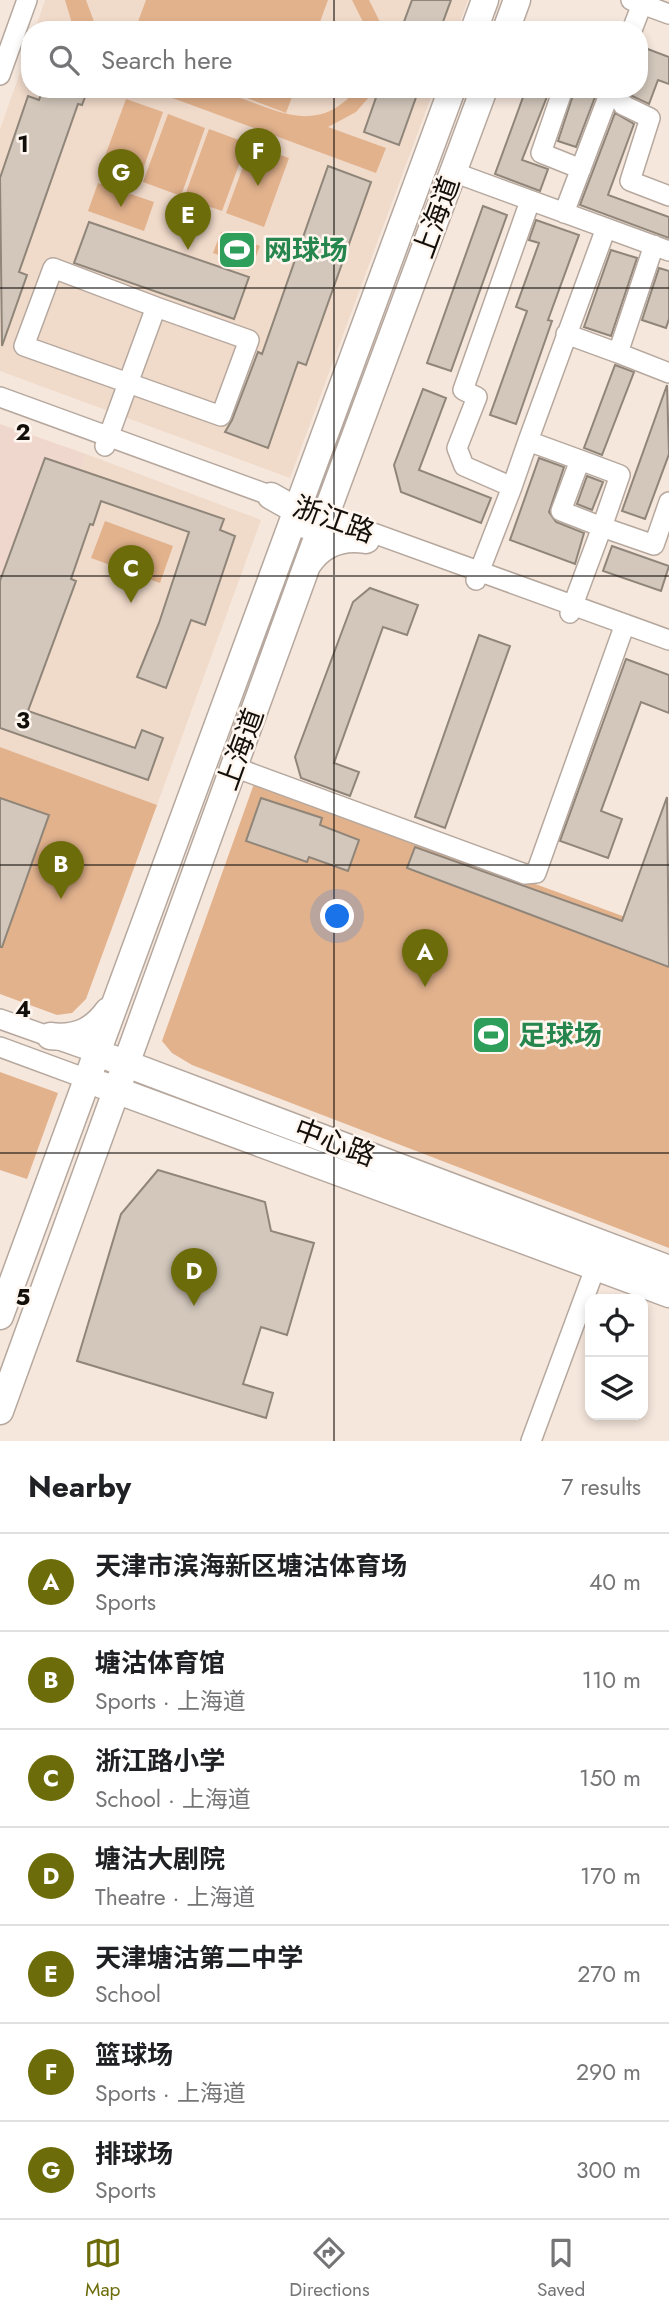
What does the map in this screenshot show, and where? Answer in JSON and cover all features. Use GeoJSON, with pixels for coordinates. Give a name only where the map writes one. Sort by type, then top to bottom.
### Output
{"type":"FeatureCollection","features":[{"type":"Feature","properties":{"kind":"main road"},"geometry":{"type":"LineString","coordinates":[[477,21],[485,0]]}},
{"type":"Feature","properties":{"kind":"main road"},"geometry":{"type":"LineString","coordinates":[[509,21],[517,0]]}},
{"type":"Feature","properties":{"kind":"main road","name":"上海道"},"geometry":{"type":"LineString","coordinates":[[0,1410],[98,1143],[115,1075],[147,1009],[306,568],[310,517],[449,98]]}},
{"type":"Feature","properties":{"kind":"main road","name":"上海道"},"geometry":{"type":"LineString","coordinates":[[0,1316],[67,1134],[115,1075],[117,998],[277,565],[310,517],[453,172],[481,98]]}},
{"type":"Feature","properties":{"kind":"main road"},"geometry":{"type":"LineString","coordinates":[[271,496],[294,496],[310,517]]}},
{"type":"Feature","properties":{"kind":"main road"},"geometry":{"type":"LineString","coordinates":[[306,568],[318,552],[333,542],[367,536]]}},
{"type":"Feature","properties":{"kind":"main road"},"geometry":{"type":"LineString","coordinates":[[50,1036],[69,1037],[92,1029],[117,998]]}},
{"type":"Feature","properties":{"kind":"main road"},"geometry":{"type":"LineString","coordinates":[[147,1009],[143,1037],[146,1055],[155,1067],[187,1086]]}},
{"type":"Feature","properties":{"kind":"main road","name":"中心路"},"geometry":{"type":"LineString","coordinates":[[115,1075],[187,1086],[600,1255],[669,1294]]}},
{"type":"Feature","properties":{"kind":"main road","name":"中心路"},"geometry":{"type":"LineString","coordinates":[[115,1075],[178,1113],[600,1255],[669,1269]]}},
{"type":"Feature","properties":{"kind":"main road"},"geometry":{"type":"LineString","coordinates":[[98,1143],[110,1127],[128,1114],[142,1111],[178,1113]]}},
{"type":"Feature","properties":{"kind":"street"},"geometry":{"type":"LineString","coordinates":[[0,40],[14,0]]}},
{"type":"Feature","properties":{"kind":"street"},"geometry":{"type":"LineString","coordinates":[[2,65],[27,0]]}},
{"type":"Feature","properties":{"kind":"street"},"geometry":{"type":"LineString","coordinates":[[662,0],[669,3]]}},
{"type":"Feature","properties":{"kind":"street"},"geometry":{"type":"LineString","coordinates":[[633,21],[636,2],[669,14]]}},
{"type":"Feature","properties":{"kind":"street"},"geometry":{"type":"LineString","coordinates":[[560,98],[541,152],[581,169]]}},
{"type":"Feature","properties":{"kind":"street"},"geometry":{"type":"LineString","coordinates":[[564,214],[609,98]]}},
{"type":"Feature","properties":{"kind":"street"},"geometry":{"type":"LineString","coordinates":[[619,98],[623,105],[650,118],[630,181],[669,196]]}},
{"type":"Feature","properties":{"kind":"street"},"geometry":{"type":"LineString","coordinates":[[453,172],[662,248],[618,353]]}},
{"type":"Feature","properties":{"kind":"street"},"geometry":{"type":"LineString","coordinates":[[512,487],[464,466],[457,448],[477,397],[463,390],[530,201]]}},
{"type":"Feature","properties":{"kind":"street"},"geometry":{"type":"LineString","coordinates":[[478,576],[606,228]]}},
{"type":"Feature","properties":{"kind":"street"},"geometry":{"type":"LineString","coordinates":[[53,268],[156,307],[249,340],[221,416],[129,381],[24,346],[53,268]]}},
{"type":"Feature","properties":{"kind":"street"},"geometry":{"type":"LineString","coordinates":[[106,441],[156,307]]}},
{"type":"Feature","properties":{"kind":"street"},"geometry":{"type":"LineString","coordinates":[[566,334],[669,373]]}},
{"type":"Feature","properties":{"kind":"street","name":"浙江路"},"geometry":{"type":"LineString","coordinates":[[0,397],[106,441],[310,517],[624,628],[669,640]]}},
{"type":"Feature","properties":{"kind":"street","name":"浙江路"},"geometry":{"type":"LineString","coordinates":[[0,408],[271,496]]}},
{"type":"Feature","properties":{"kind":"street"},"geometry":{"type":"LineString","coordinates":[[528,441],[620,475],[571,609]]}},
{"type":"Feature","properties":{"kind":"street"},"geometry":{"type":"LineString","coordinates":[[580,460],[561,511],[654,545],[669,502]]}},
{"type":"Feature","properties":{"kind":"street"},"geometry":{"type":"LineString","coordinates":[[234,767],[525,874],[536,873],[624,628]]}},
{"type":"Feature","properties":{"kind":"street","name":"浙江路"},"geometry":{"type":"LineString","coordinates":[[624,628],[669,650]]}},
{"type":"Feature","properties":{"kind":"street","name":"中心路"},"geometry":{"type":"LineString","coordinates":[[0,1019],[50,1036],[115,1075]]}},
{"type":"Feature","properties":{"kind":"street","name":"中心路"},"geometry":{"type":"LineString","coordinates":[[0,1047],[115,1075]]}},
{"type":"Feature","properties":{"kind":"street"},"geometry":{"type":"LineString","coordinates":[[531,1441],[600,1255]]}},
{"type":"Feature","properties":{"kind":"shaded area"},"geometry":{"type":"Polygon","coordinates":[[[45,0],[468,0],[460,21],[38,21],[45,0]]]}},
{"type":"Feature","properties":{"kind":"shaded area"},"geometry":{"type":"Polygon","coordinates":[[[65,0],[86,0],[94,21],[71,21],[65,0]]]}},
{"type":"Feature","properties":{"kind":"shaded area"},"geometry":{"type":"Polygon","coordinates":[[[146,0],[328,0],[320,21],[138,21],[146,0]]]}},
{"type":"Feature","properties":{"kind":"shaded area"},"geometry":{"type":"Polygon","coordinates":[[[352,0],[369,0],[380,21],[362,21],[352,0]]]}},
{"type":"Feature","properties":{"kind":"shaded area"},"geometry":{"type":"Polygon","coordinates":[[[21,70],[21,98],[431,98],[290,478],[0,371],[0,129],[21,70]]]}},
{"type":"Feature","properties":{"kind":"shaded area"},"geometry":{"type":"Polygon","coordinates":[[[172,98],[240,98],[287,114],[305,116],[322,114],[347,98],[368,98],[356,112],[328,127],[386,148],[376,173],[172,98]]]}},
{"type":"Feature","properties":{"kind":"shaded area"},"geometry":{"type":"Polygon","coordinates":[[[247,98],[292,98],[286,113],[247,98]]]}},
{"type":"Feature","properties":{"kind":"shaded area"},"geometry":{"type":"Polygon","coordinates":[[[126,99],[163,112],[139,181],[101,167],[126,99]]]}},
{"type":"Feature","properties":{"kind":"shaded area"},"geometry":{"type":"Polygon","coordinates":[[[168,114],[205,128],[181,196],[143,182],[168,114]]]}},
{"type":"Feature","properties":{"kind":"shaded area"},"geometry":{"type":"Polygon","coordinates":[[[209,129],[247,143],[222,211],[184,198],[209,129]]]}},
{"type":"Feature","properties":{"kind":"shaded area"},"geometry":{"type":"Polygon","coordinates":[[[251,145],[289,158],[264,227],[226,213],[251,145]]]}},
{"type":"Feature","properties":{"kind":"shaded area"},"geometry":{"type":"Polygon","coordinates":[[[98,183],[154,202],[144,231],[88,211],[98,183]]]}},
{"type":"Feature","properties":{"kind":"shaded area","name":"网球场"},"geometry":{"type":"Polygon","coordinates":[[[221,232],[260,246],[252,267],[213,253],[221,232]]]}},
{"type":"Feature","properties":{"kind":"shaded area"},"geometry":{"type":"Polygon","coordinates":[[[0,424],[86,454],[0,686],[0,424]]]}},
{"type":"Feature","properties":{"kind":"shaded area"},"geometry":{"type":"Polygon","coordinates":[[[86,454],[261,520],[157,805],[0,747],[0,686],[86,454]]]}},
{"type":"Feature","properties":{"kind":"shaded area"},"geometry":{"type":"Polygon","coordinates":[[[105,521],[173,546],[160,583],[91,558],[105,521]]]}},
{"type":"Feature","properties":{"kind":"shaded area"},"geometry":{"type":"Polygon","coordinates":[[[0,747],[157,805],[86,999],[72,1013],[57,1015],[0,994],[0,747]]]}},
{"type":"Feature","properties":{"kind":"shaded area"},"geometry":{"type":"Polygon","coordinates":[[[255,781],[669,933],[669,1248],[192,1065],[172,1053],[162,1041],[255,781]]]}},
{"type":"Feature","properties":{"kind":"shaded area"},"geometry":{"type":"Polygon","coordinates":[[[0,1072],[58,1093],[27,1179],[0,1170],[0,1072]]]}},
{"type":"Feature","properties":{"kind":"building"},"geometry":{"type":"Polygon","coordinates":[[[412,0],[451,0],[443,21],[404,21],[412,0]]]}},
{"type":"Feature","properties":{"kind":"building"},"geometry":{"type":"Polygon","coordinates":[[[648,49],[669,57],[669,84],[658,80],[649,104],[636,98],[648,98],[648,49]]]}},
{"type":"Feature","properties":{"kind":"building"},"geometry":{"type":"Polygon","coordinates":[[[27,98],[85,98],[82,105],[78,104],[19,272],[27,275],[2,346],[0,178],[27,98]]]}},
{"type":"Feature","properties":{"kind":"building"},"geometry":{"type":"Polygon","coordinates":[[[376,98],[416,98],[399,145],[364,132],[376,98]]]}},
{"type":"Feature","properties":{"kind":"building"},"geometry":{"type":"Polygon","coordinates":[[[523,98],[546,98],[522,160],[548,169],[540,191],[495,174],[523,98]]]}},
{"type":"Feature","properties":{"kind":"building"},"geometry":{"type":"Polygon","coordinates":[[[572,98],[595,98],[576,147],[558,141],[572,98]]]}},
{"type":"Feature","properties":{"kind":"building"},"geometry":{"type":"Polygon","coordinates":[[[615,113],[634,124],[608,195],[669,217],[669,238],[580,205],[615,113]]]}},
{"type":"Feature","properties":{"kind":"building"},"geometry":{"type":"Polygon","coordinates":[[[328,166],[371,182],[306,365],[298,362],[268,448],[225,432],[258,352],[262,354],[328,166]]]}},
{"type":"Feature","properties":{"kind":"building"},"geometry":{"type":"Polygon","coordinates":[[[483,206],[507,215],[451,371],[427,363],[483,206]]]}},
{"type":"Feature","properties":{"kind":"building"},"geometry":{"type":"Polygon","coordinates":[[[536,220],[579,235],[548,320],[552,321],[516,424],[490,415],[527,311],[516,307],[539,243],[529,240],[536,220]]]}},
{"type":"Feature","properties":{"kind":"building"},"geometry":{"type":"Polygon","coordinates":[[[89,222],[249,277],[234,319],[74,263],[89,222]]]}},
{"type":"Feature","properties":{"kind":"building"},"geometry":{"type":"Polygon","coordinates":[[[611,250],[637,258],[611,336],[584,327],[611,250]]]}},
{"type":"Feature","properties":{"kind":"building"},"geometry":{"type":"Polygon","coordinates":[[[659,268],[669,271],[669,319],[666,328],[642,320],[659,268]]]}},
{"type":"Feature","properties":{"kind":"building"},"geometry":{"type":"Polygon","coordinates":[[[615,365],[634,372],[602,455],[584,448],[615,365]]]}},
{"type":"Feature","properties":{"kind":"building"},"geometry":{"type":"Polygon","coordinates":[[[667,385],[669,454],[645,519],[622,511],[667,385]]]}},
{"type":"Feature","properties":{"kind":"building"},"geometry":{"type":"Polygon","coordinates":[[[423,389],[446,398],[419,470],[491,498],[481,523],[401,492],[394,465],[423,389]]]}},
{"type":"Feature","properties":{"kind":"building"},"geometry":{"type":"Polygon","coordinates":[[[45,458],[224,519],[220,530],[235,536],[205,625],[191,620],[166,688],[137,677],[159,623],[189,532],[101,501],[93,525],[90,524],[71,579],[76,581],[28,711],[135,748],[142,730],[163,738],[148,780],[0,728],[0,581],[45,458]]]}},
{"type":"Feature","properties":{"kind":"building"},"geometry":{"type":"Polygon","coordinates":[[[539,458],[564,467],[549,512],[556,522],[584,533],[575,564],[510,540],[539,458]]]}},
{"type":"Feature","properties":{"kind":"building"},"geometry":{"type":"Polygon","coordinates":[[[587,476],[603,482],[592,510],[577,504],[587,476]]]}},
{"type":"Feature","properties":{"kind":"building"},"geometry":{"type":"Polygon","coordinates":[[[612,546],[669,566],[661,591],[603,571],[612,546]]]}},
{"type":"Feature","properties":{"kind":"building"},"geometry":{"type":"Polygon","coordinates":[[[370,588],[418,605],[407,635],[383,627],[334,763],[359,772],[350,796],[301,778],[295,757],[353,602],[370,588]]]}},
{"type":"Feature","properties":{"kind":"building"},"geometry":{"type":"Polygon","coordinates":[[[479,635],[510,646],[445,828],[415,817],[479,635]]]}},
{"type":"Feature","properties":{"kind":"building"},"geometry":{"type":"Polygon","coordinates":[[[626,659],[669,675],[669,713],[641,702],[601,811],[622,819],[608,858],[560,841],[626,659]]]}},
{"type":"Feature","properties":{"kind":"building"},"geometry":{"type":"Polygon","coordinates":[[[667,797],[669,967],[407,868],[415,847],[622,921],[667,797]]]}},
{"type":"Feature","properties":{"kind":"building"},"geometry":{"type":"Polygon","coordinates":[[[0,798],[49,815],[2,947],[0,947],[0,798]]]}},
{"type":"Feature","properties":{"kind":"building"},"geometry":{"type":"Polygon","coordinates":[[[261,798],[322,818],[320,825],[359,840],[348,871],[309,857],[307,862],[246,841],[261,798]]]}},
{"type":"Feature","properties":{"kind":"building"},"geometry":{"type":"Polygon","coordinates":[[[158,1170],[265,1202],[271,1231],[314,1243],[287,1335],[261,1327],[243,1384],[273,1393],[266,1418],[77,1361],[121,1214],[158,1170]]]}},
{"type":"Feature","properties":{"kind":"place","name":"篮球场"},"geometry":{"type":"Point","coordinates":[258,186]}},
{"type":"Feature","properties":{"kind":"place","name":"排球场"},"geometry":{"type":"Point","coordinates":[121,207]}},
{"type":"Feature","properties":{"kind":"place","name":"天津塘沽第二中学"},"geometry":{"type":"Point","coordinates":[188,250]}},
{"type":"Feature","properties":{"kind":"place","name":"网球场"},"geometry":{"type":"Point","coordinates":[237,250]}},
{"type":"Feature","properties":{"kind":"place","name":"浙江路小学"},"geometry":{"type":"Point","coordinates":[131,603]}},
{"type":"Feature","properties":{"kind":"place","name":"塘沽体育馆"},"geometry":{"type":"Point","coordinates":[61,899]}},
{"type":"Feature","properties":{"kind":"place","name":"天津市滨海新区塘沽体育场"},"geometry":{"type":"Point","coordinates":[425,987]}},
{"type":"Feature","properties":{"kind":"place","name":"足球场"},"geometry":{"type":"Point","coordinates":[491,1035]}},
{"type":"Feature","properties":{"kind":"place","name":"塘沽大剧院"},"geometry":{"type":"Point","coordinates":[194,1306]}}]}
